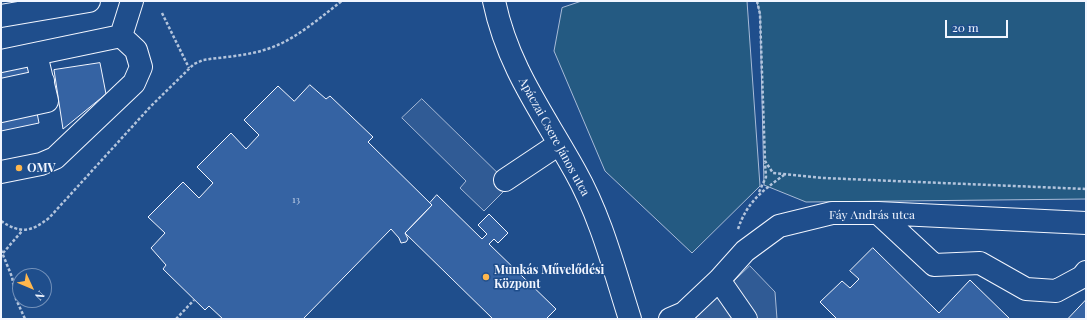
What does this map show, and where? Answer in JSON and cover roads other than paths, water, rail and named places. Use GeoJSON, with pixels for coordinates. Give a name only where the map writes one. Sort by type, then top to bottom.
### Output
{"type":"FeatureCollection","features":[{"type":"Feature","properties":{"kind":"street"},"geometry":{"type":"LineString","coordinates":[[1,16],[90,1]]}},
{"type":"Feature","properties":{"kind":"street"},"geometry":{"type":"LineString","coordinates":[[121,36],[132,1]]}},
{"type":"Feature","properties":{"kind":"street","name":"Apáczai Csere János utca"},"geometry":{"type":"LineString","coordinates":[[494,1],[513,63],[535,105],[576,171],[601,227],[630,319]]}},
{"type":"Feature","properties":{"kind":"street"},"geometry":{"type":"LineString","coordinates":[[1,61],[121,36]]}},
{"type":"Feature","properties":{"kind":"street"},"geometry":{"type":"LineString","coordinates":[[1,172],[41,164],[56,158],[134,83],[141,67],[136,50],[121,36]]}},
{"type":"Feature","properties":{"kind":"street"},"geometry":{"type":"LineString","coordinates":[[1,111],[47,101],[36,54]]}},
{"type":"Feature","properties":{"kind":"street"},"geometry":{"type":"LineString","coordinates":[[1,90],[43,81]]}},
{"type":"Feature","properties":{"kind":"street"},"geometry":{"type":"LineString","coordinates":[[505,180],[559,144]]}},
{"type":"Feature","properties":{"kind":"street","name":"Fáy András utca"},"geometry":{"type":"LineString","coordinates":[[681,317],[719,280],[745,251],[779,226],[832,213],[878,213],[1086,223]]}},
{"type":"Feature","properties":{"kind":"street"},"geometry":{"type":"LineString","coordinates":[[878,213],[934,265],[980,263],[1026,289],[1056,291],[1082,277],[1086,272]]}},
{"type":"Feature","properties":{"kind":"street"},"geometry":{"type":"LineString","coordinates":[[719,280],[746,319]]}},
{"type":"Feature","properties":{"kind":"place","name":"OMV"},"geometry":{"type":"Point","coordinates":[19,168]}},
{"type":"Feature","properties":{"kind":"place","name":"Munkás Művelődési Központ"},"geometry":{"type":"Point","coordinates":[486,277]}}]}
